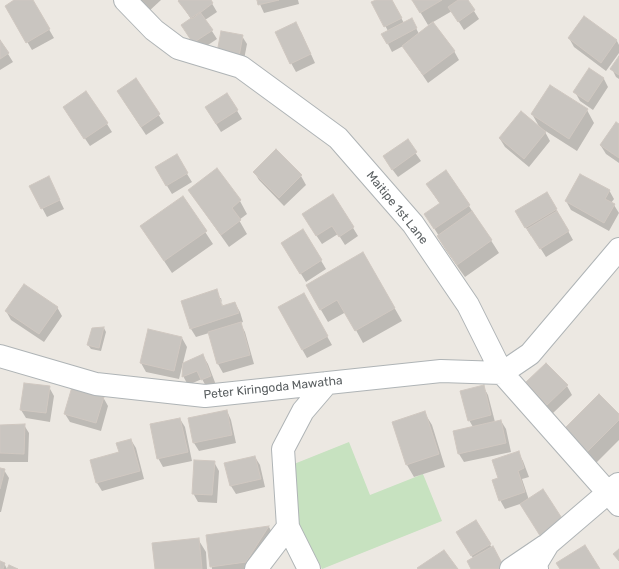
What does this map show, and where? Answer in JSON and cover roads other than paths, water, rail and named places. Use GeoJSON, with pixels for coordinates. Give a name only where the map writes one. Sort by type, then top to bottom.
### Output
{"type":"FeatureCollection","features":[{"type":"Feature","properties":{"kind":"street","name":"Maitipe 1st Lane"},"geometry":{"type":"LineString","coordinates":[[125,0],[154,30],[178,48],[241,67],[338,138],[417,230],[468,305],[502,373],[615,494]]}},
{"type":"Feature","properties":{"kind":"street"},"geometry":{"type":"LineString","coordinates":[[502,373],[530,354],[619,249]]}},
{"type":"Feature","properties":{"kind":"street","name":"Peter Kiringoda Mawatha"},"geometry":{"type":"LineString","coordinates":[[0,356],[96,384],[205,396],[441,371],[502,373]]}},
{"type":"Feature","properties":{"kind":"street"},"geometry":{"type":"LineString","coordinates":[[309,569],[288,527],[283,449],[303,411],[327,383]]}},
{"type":"Feature","properties":{"kind":"street"},"geometry":{"type":"LineString","coordinates":[[511,569],[548,544],[615,494]]}},
{"type":"Feature","properties":{"kind":"street"},"geometry":{"type":"LineString","coordinates":[[256,569],[288,527]]}},
{"type":"Feature","properties":{"kind":"street"},"geometry":{"type":"LineString","coordinates":[[537,569],[536,564],[548,544]]}}]}
